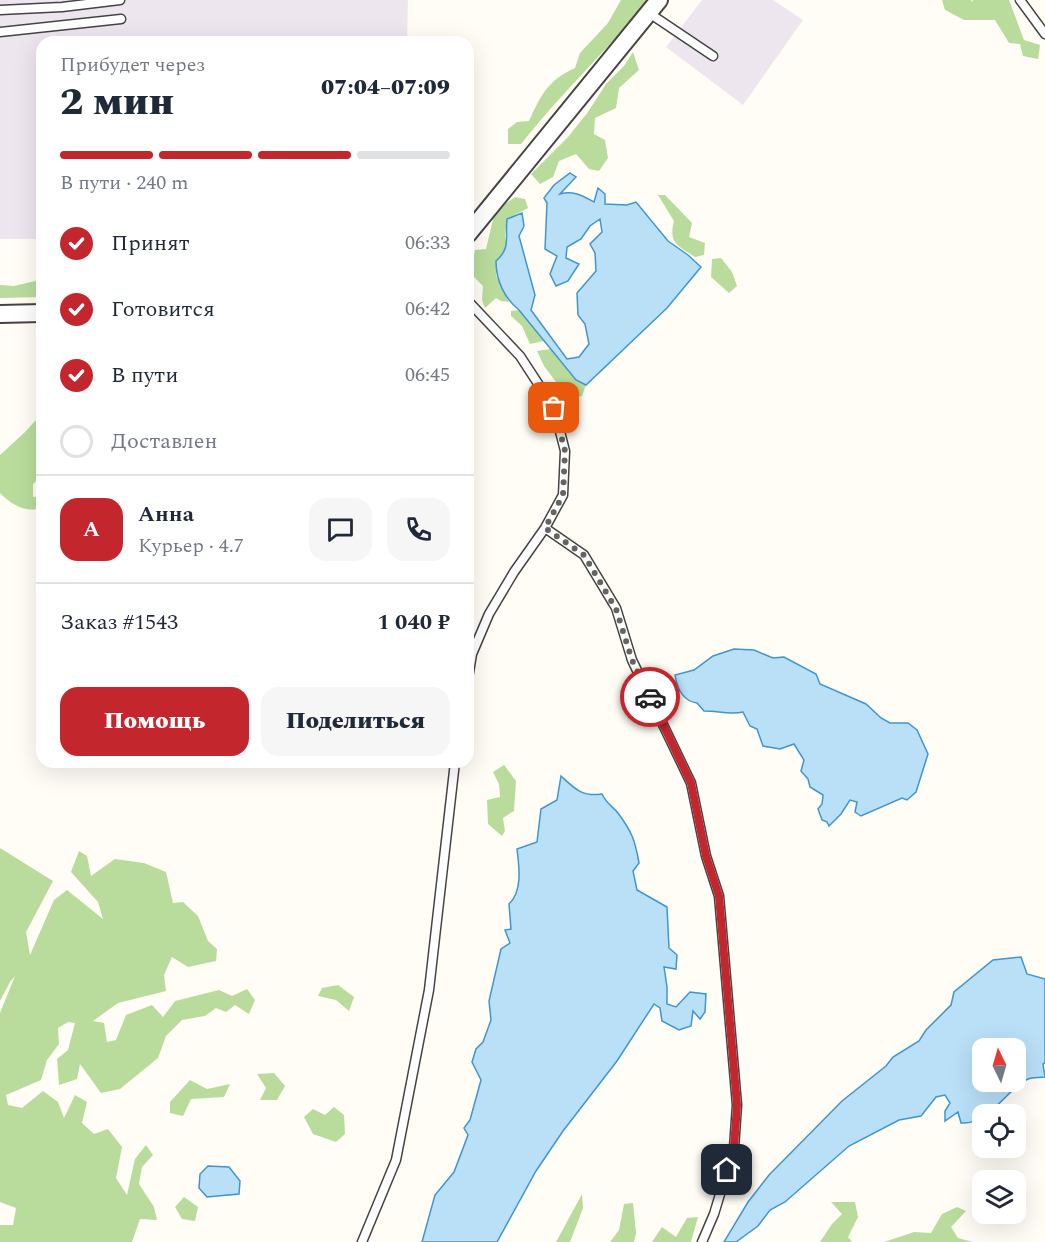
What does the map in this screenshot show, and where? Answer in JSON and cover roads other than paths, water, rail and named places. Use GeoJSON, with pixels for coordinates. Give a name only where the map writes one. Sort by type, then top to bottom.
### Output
{"type":"FeatureCollection","features":[{"type":"Feature","properties":{"kind":"street"},"geometry":{"type":"LineString","coordinates":[[474,227],[654,6]]}},
{"type":"Feature","properties":{"kind":"street"},"geometry":{"type":"LineString","coordinates":[[0,314],[36,313]]}},
{"type":"Feature","properties":{"kind":"lane"},"geometry":{"type":"LineString","coordinates":[[15,0],[17,9]]}},
{"type":"Feature","properties":{"kind":"lane"},"geometry":{"type":"LineString","coordinates":[[0,10],[62,7],[120,0]]}},
{"type":"Feature","properties":{"kind":"lane"},"geometry":{"type":"LineString","coordinates":[[1020,0],[1045,34]]}},
{"type":"Feature","properties":{"kind":"lane"},"geometry":{"type":"LineString","coordinates":[[654,6],[713,56]]}},
{"type":"Feature","properties":{"kind":"lane"},"geometry":{"type":"LineString","coordinates":[[0,32],[121,18]]}},
{"type":"Feature","properties":{"kind":"lane"},"geometry":{"type":"LineString","coordinates":[[474,307],[520,356],[554,408],[565,451],[563,495],[545,528],[514,572],[489,614],[474,649]]}},
{"type":"Feature","properties":{"kind":"lane"},"geometry":{"type":"LineString","coordinates":[[545,528],[584,555],[616,609],[632,660],[691,783],[706,856],[719,896],[737,1105],[734,1148],[714,1214],[702,1242]]}},
{"type":"Feature","properties":{"kind":"lane"},"geometry":{"type":"LineString","coordinates":[[362,1242],[396,1160],[429,990],[453,768]]}},
{"type":"Feature","properties":{"kind":"water"},"geometry":{"type":"Polygon","coordinates":[[[570,173],[576,177],[560,194],[574,193],[594,202],[598,188],[605,194],[605,204],[627,205],[636,202],[668,241],[701,267],[667,308],[586,385],[576,380],[509,300],[499,282],[496,268],[496,261],[506,247],[507,219],[522,213],[524,226],[519,236],[535,295],[531,310],[567,359],[579,357],[589,344],[585,324],[578,315],[577,293],[596,271],[595,253],[590,244],[602,232],[600,219],[590,226],[581,239],[567,247],[566,258],[579,264],[568,281],[556,286],[550,274],[557,256],[545,249],[547,203],[544,198],[554,185],[570,173]]]}},
{"type":"Feature","properties":{"kind":"water"},"geometry":{"type":"Polygon","coordinates":[[[734,649],[754,650],[773,658],[784,657],[816,674],[820,684],[866,704],[890,723],[908,723],[917,730],[928,754],[916,792],[907,800],[902,798],[861,816],[855,812],[857,802],[850,800],[829,826],[822,820],[818,809],[822,804],[823,795],[810,787],[808,779],[801,771],[804,760],[794,744],[780,749],[763,746],[757,729],[750,726],[743,712],[704,711],[697,703],[684,697],[679,689],[675,675],[694,670],[713,656],[734,649]]]}},
{"type":"Feature","properties":{"kind":"water"},"geometry":{"type":"Polygon","coordinates":[[[561,776],[579,791],[595,795],[602,794],[627,826],[639,863],[633,871],[637,890],[667,907],[669,948],[677,955],[676,969],[664,967],[667,1004],[676,1007],[690,992],[706,994],[705,1012],[700,1019],[693,1011],[691,1026],[679,1030],[662,1021],[660,1008],[654,1004],[617,1061],[563,1131],[536,1171],[497,1242],[422,1242],[435,1195],[454,1172],[468,1135],[464,1128],[470,1120],[481,1080],[472,1062],[491,1020],[489,1001],[501,949],[510,943],[505,930],[511,929],[509,904],[518,885],[517,849],[537,842],[541,809],[557,800],[561,776]]]}},
{"type":"Feature","properties":{"kind":"water"},"geometry":{"type":"Polygon","coordinates":[[[1021,957],[1027,974],[1045,979],[1045,1063],[1043,1064],[1045,1077],[1026,1080],[1026,1038],[972,1038],[972,1092],[1012,1092],[999,1104],[972,1104],[972,1122],[961,1123],[958,1112],[945,1121],[945,1111],[950,1103],[945,1095],[936,1097],[921,1116],[899,1120],[849,1146],[785,1202],[770,1210],[758,1226],[736,1242],[724,1242],[748,1202],[769,1175],[842,1101],[886,1066],[893,1057],[919,1041],[926,1030],[951,1005],[954,992],[993,960],[1021,957]]]}},
{"type":"Feature","properties":{"kind":"water"},"geometry":{"type":"Polygon","coordinates":[[[208,1166],[229,1167],[240,1181],[239,1194],[207,1197],[199,1188],[200,1174],[208,1166]]]}}]}
